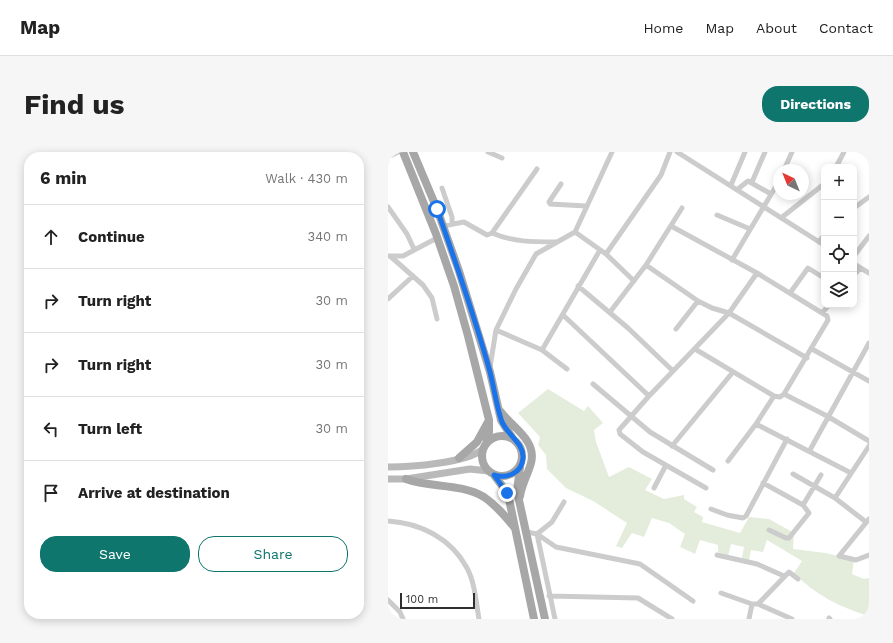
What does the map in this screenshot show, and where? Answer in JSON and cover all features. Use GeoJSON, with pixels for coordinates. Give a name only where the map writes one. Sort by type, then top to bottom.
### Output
{"type":"FeatureCollection","features":[{"type":"Feature","properties":{"kind":"main road"},"geometry":{"type":"LineString","coordinates":[[403,152],[437,238],[468,336],[489,420],[489,432],[482,461],[507,493],[534,619]]}},
{"type":"Feature","properties":{"kind":"main road"},"geometry":{"type":"LineString","coordinates":[[413,152],[443,226],[459,271],[490,372],[502,423],[520,446],[522,451],[522,462],[517,486],[545,619]]}},
{"type":"Feature","properties":{"kind":"main road"},"geometry":{"type":"LineString","coordinates":[[499,409],[528,440],[531,450],[531,464],[522,489],[520,501]]}},
{"type":"Feature","properties":{"kind":"main road"},"geometry":{"type":"LineString","coordinates":[[459,458],[478,442],[489,420]]}},
{"type":"Feature","properties":{"kind":"main road"},"geometry":{"type":"LineString","coordinates":[[388,468],[429,464],[474,455],[490,440],[502,436],[513,439]]}},
{"type":"Feature","properties":{"kind":"main road"},"geometry":{"type":"LineString","coordinates":[[388,479],[406,479],[470,469],[509,476],[520,467]]}},
{"type":"Feature","properties":{"kind":"main road"},"geometry":{"type":"LineString","coordinates":[[406,479],[423,484],[466,490],[480,495],[492,504],[515,529]]}},
{"type":"Feature","properties":{"kind":"street"},"geometry":{"type":"LineString","coordinates":[[388,158],[398,152]]}},
{"type":"Feature","properties":{"kind":"street"},"geometry":{"type":"LineString","coordinates":[[488,152],[502,158]]}},
{"type":"Feature","properties":{"kind":"street"},"geometry":{"type":"LineString","coordinates":[[490,372],[491,350],[496,330],[504,309],[536,254],[575,232],[612,152]]}},
{"type":"Feature","properties":{"kind":"street"},"geometry":{"type":"LineString","coordinates":[[606,254],[661,175],[670,152]]}},
{"type":"Feature","properties":{"kind":"street"},"geometry":{"type":"LineString","coordinates":[[677,152],[738,189],[819,242],[823,236]]}},
{"type":"Feature","properties":{"kind":"street"},"geometry":{"type":"LineString","coordinates":[[731,185],[745,152]]}},
{"type":"Feature","properties":{"kind":"street"},"geometry":{"type":"LineString","coordinates":[[752,182],[765,152]]}},
{"type":"Feature","properties":{"kind":"street"},"geometry":{"type":"LineString","coordinates":[[787,164],[792,152]]}},
{"type":"Feature","properties":{"kind":"street"},"geometry":{"type":"LineString","coordinates":[[838,164],[844,152]]}},
{"type":"Feature","properties":{"kind":"street"},"geometry":{"type":"LineString","coordinates":[[443,226],[452,223],[464,222],[487,235],[492,233],[537,169]]}},
{"type":"Feature","properties":{"kind":"street"},"geometry":{"type":"LineString","coordinates":[[738,189],[748,181],[771,194]]}},
{"type":"Feature","properties":{"kind":"street"},"geometry":{"type":"LineString","coordinates":[[561,184],[549,202],[550,204],[586,206]]}},
{"type":"Feature","properties":{"kind":"street"},"geometry":{"type":"LineString","coordinates":[[781,218],[821,186]]}},
{"type":"Feature","properties":{"kind":"street"},"geometry":{"type":"LineString","coordinates":[[442,188],[452,217],[452,223]]}},
{"type":"Feature","properties":{"kind":"street"},"geometry":{"type":"LineString","coordinates":[[732,260],[763,205],[773,191]]}},
{"type":"Feature","properties":{"kind":"street"},"geometry":{"type":"LineString","coordinates":[[857,206],[869,197]]}},
{"type":"Feature","properties":{"kind":"street"},"geometry":{"type":"LineString","coordinates":[[388,207],[407,234],[414,249]]}},
{"type":"Feature","properties":{"kind":"street"},"geometry":{"type":"LineString","coordinates":[[610,312],[646,265],[682,208]]}},
{"type":"Feature","properties":{"kind":"street"},"geometry":{"type":"LineString","coordinates":[[717,215],[750,228]]}},
{"type":"Feature","properties":{"kind":"street"},"geometry":{"type":"LineString","coordinates":[[671,226],[790,293],[822,313],[828,320],[807,358],[784,394],[780,397],[774,396],[695,349]]}},
{"type":"Feature","properties":{"kind":"street"},"geometry":{"type":"LineString","coordinates":[[575,232],[606,254],[634,281]]}},
{"type":"Feature","properties":{"kind":"street"},"geometry":{"type":"LineString","coordinates":[[492,233],[504,238],[520,241],[556,242]]}},
{"type":"Feature","properties":{"kind":"street"},"geometry":{"type":"LineString","coordinates":[[857,252],[869,236]]}},
{"type":"Feature","properties":{"kind":"street"},"geometry":{"type":"LineString","coordinates":[[389,256],[403,256],[437,238]]}},
{"type":"Feature","properties":{"kind":"street"},"geometry":{"type":"LineString","coordinates":[[542,350],[600,250]]}},
{"type":"Feature","properties":{"kind":"street"},"geometry":{"type":"LineString","coordinates":[[389,256],[423,285],[432,298],[437,319]]}},
{"type":"Feature","properties":{"kind":"street"},"geometry":{"type":"LineString","coordinates":[[646,265],[698,301],[712,308],[728,312],[807,358]]}},
{"type":"Feature","properties":{"kind":"street"},"geometry":{"type":"LineString","coordinates":[[857,266],[869,273]]}},
{"type":"Feature","properties":{"kind":"street"},"geometry":{"type":"LineString","coordinates":[[790,293],[808,268],[821,276]]}},
{"type":"Feature","properties":{"kind":"street"},"geometry":{"type":"LineString","coordinates":[[857,272],[860,268]]}},
{"type":"Feature","properties":{"kind":"street"},"geometry":{"type":"LineString","coordinates":[[706,488],[643,452],[620,434],[619,430],[728,312],[757,274]]}},
{"type":"Feature","properties":{"kind":"street"},"geometry":{"type":"LineString","coordinates":[[388,299],[413,276]]}},
{"type":"Feature","properties":{"kind":"street"},"geometry":{"type":"LineString","coordinates":[[578,286],[610,312],[673,371]]}},
{"type":"Feature","properties":{"kind":"street"},"geometry":{"type":"LineString","coordinates":[[676,329],[698,301]]}},
{"type":"Feature","properties":{"kind":"street"},"geometry":{"type":"LineString","coordinates":[[822,313],[826,308]]}},
{"type":"Feature","properties":{"kind":"street"},"geometry":{"type":"LineString","coordinates":[[563,315],[649,396]]}},
{"type":"Feature","properties":{"kind":"street"},"geometry":{"type":"LineString","coordinates":[[496,330],[542,350],[567,369]]}},
{"type":"Feature","properties":{"kind":"street"},"geometry":{"type":"LineString","coordinates":[[810,450],[827,416],[869,343]]}},
{"type":"Feature","properties":{"kind":"street"},"geometry":{"type":"LineString","coordinates":[[812,349],[869,381]]}},
{"type":"Feature","properties":{"kind":"street"},"geometry":{"type":"LineString","coordinates":[[672,446],[733,372]]}},
{"type":"Feature","properties":{"kind":"street"},"geometry":{"type":"LineString","coordinates":[[593,384],[631,416],[672,446],[713,470]]}},
{"type":"Feature","properties":{"kind":"street"},"geometry":{"type":"LineString","coordinates":[[784,394],[827,416],[869,441]]}},
{"type":"Feature","properties":{"kind":"street"},"geometry":{"type":"LineString","coordinates":[[728,461],[756,424],[774,396]]}},
{"type":"Feature","properties":{"kind":"street"},"geometry":{"type":"LineString","coordinates":[[756,424],[810,450],[851,473]]}},
{"type":"Feature","properties":{"kind":"street"},"geometry":{"type":"LineString","coordinates":[[711,509],[727,515],[744,517],[787,439]]}},
{"type":"Feature","properties":{"kind":"street"},"geometry":{"type":"LineString","coordinates":[[835,498],[869,446]]}},
{"type":"Feature","properties":{"kind":"street"},"geometry":{"type":"LineString","coordinates":[[654,488],[666,465]]}},
{"type":"Feature","properties":{"kind":"street"},"geometry":{"type":"LineString","coordinates":[[793,474],[835,498],[868,521],[839,556],[856,560],[869,555]]}},
{"type":"Feature","properties":{"kind":"street"},"geometry":{"type":"LineString","coordinates":[[803,505],[821,475]]}},
{"type":"Feature","properties":{"kind":"street"},"geometry":{"type":"LineString","coordinates":[[763,483],[803,505],[809,513],[789,538],[769,530]]}},
{"type":"Feature","properties":{"kind":"street"},"geometry":{"type":"LineString","coordinates":[[537,534],[552,522],[564,502]]}},
{"type":"Feature","properties":{"kind":"street"},"geometry":{"type":"LineString","coordinates":[[388,521],[404,522],[427,530],[445,541],[455,551],[467,568],[480,619]]}},
{"type":"Feature","properties":{"kind":"street"},"geometry":{"type":"LineString","coordinates":[[527,532],[537,534],[556,547],[640,564],[693,601]]}},
{"type":"Feature","properties":{"kind":"street"},"geometry":{"type":"LineString","coordinates":[[537,534],[555,619]]}},
{"type":"Feature","properties":{"kind":"street"},"geometry":{"type":"LineString","coordinates":[[717,555],[757,564],[784,576]]}},
{"type":"Feature","properties":{"kind":"street"},"geometry":{"type":"LineString","coordinates":[[749,619],[755,604],[784,576],[789,572],[798,579]]}},
{"type":"Feature","properties":{"kind":"street"},"geometry":{"type":"LineString","coordinates":[[721,593],[755,604],[792,619]]}},
{"type":"Feature","properties":{"kind":"street"},"geometry":{"type":"LineString","coordinates":[[549,596],[638,598],[672,619]]}},
{"type":"Feature","properties":{"kind":"street"},"geometry":{"type":"LineString","coordinates":[[388,600],[400,612],[403,619]]}},
{"type":"Feature","properties":{"kind":"green space"},"geometry":{"type":"Polygon","coordinates":[[[548,389],[584,411],[588,406],[603,423],[594,430],[596,442],[609,477],[629,467],[652,479],[645,490],[664,499],[684,495],[684,499],[697,507],[694,512],[703,517],[702,522],[740,533],[749,517],[769,519],[794,533],[793,549],[826,553],[854,560],[852,574],[864,579],[869,578],[869,616],[848,609],[819,594],[794,573],[802,561],[767,540],[763,552],[751,550],[749,560],[742,558],[744,547],[731,544],[728,556],[718,552],[718,545],[700,540],[695,554],[680,547],[685,534],[669,523],[652,518],[644,537],[632,533],[622,548],[616,546],[627,523],[593,501],[566,488],[547,469],[546,455],[538,445],[540,437],[518,413],[548,389]]]}},
{"type":"Feature","properties":{"kind":"route"},"geometry":{"type":"LineString","coordinates":[[437,209],[467,296],[490,372],[501,420],[522,451],[522,462],[520,467],[515,472],[505,477],[494,475],[507,493]]}}]}
